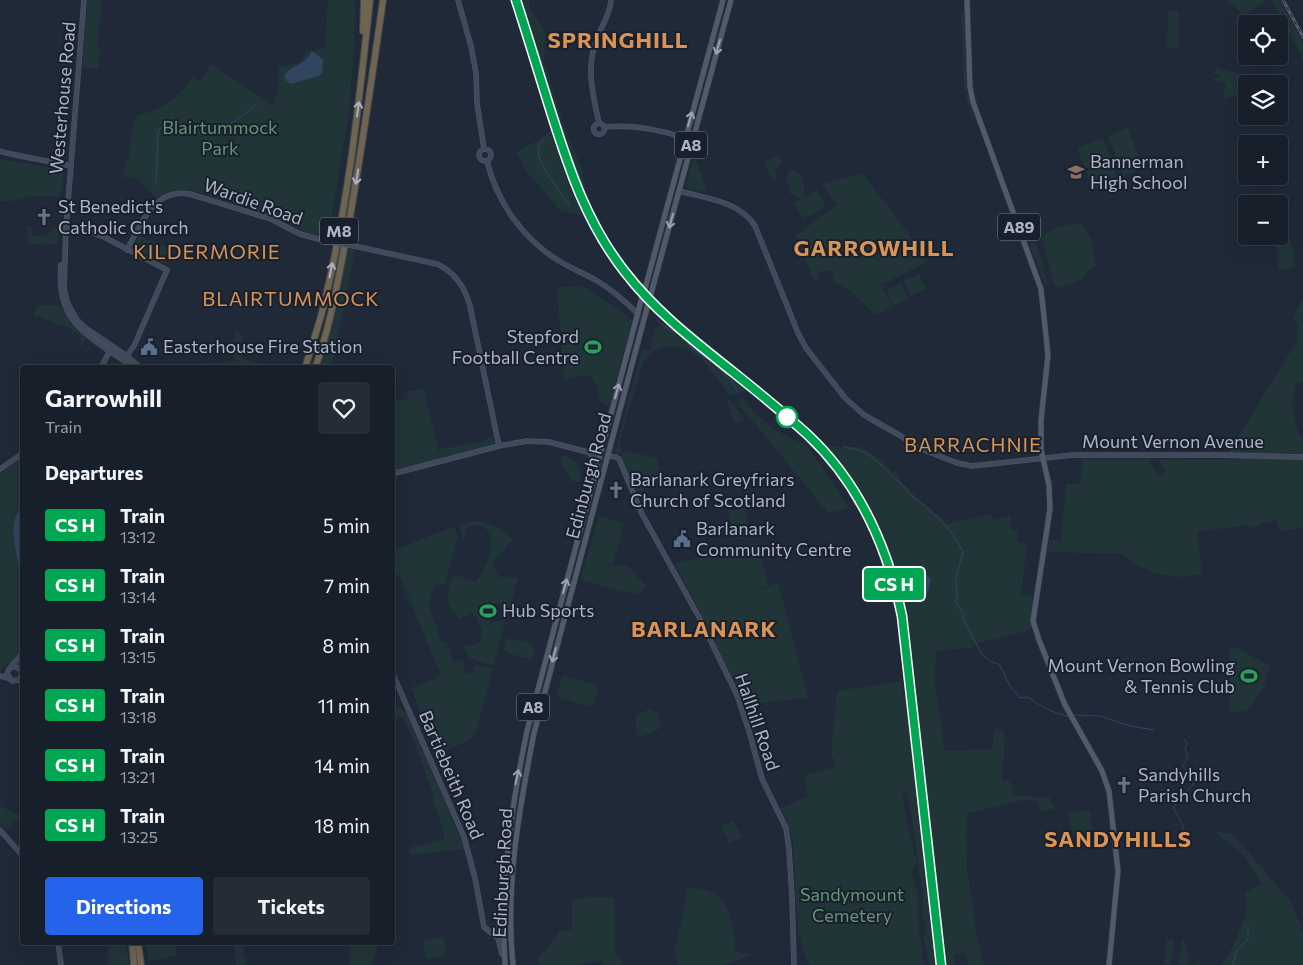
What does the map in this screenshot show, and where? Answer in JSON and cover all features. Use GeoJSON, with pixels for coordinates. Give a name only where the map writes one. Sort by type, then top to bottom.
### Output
{"type":"FeatureCollection","features":[{"type":"Feature","properties":{"kind":"highway"},"geometry":{"type":"LineString","coordinates":[[361,93],[364,0]]}},
{"type":"Feature","properties":{"kind":"highway","name":"M8"},"geometry":{"type":"LineString","coordinates":[[306,365],[321,316],[338,236],[361,93],[370,0]]}},
{"type":"Feature","properties":{"kind":"highway","name":"M8"},"geometry":{"type":"LineString","coordinates":[[369,94],[379,0]]}},
{"type":"Feature","properties":{"kind":"highway","name":"M8"},"geometry":{"type":"LineString","coordinates":[[316,365],[329,320],[356,182],[383,0]]}},
{"type":"Feature","properties":{"kind":"highway"},"geometry":{"type":"LineString","coordinates":[[132,945],[134,965]]}},
{"type":"Feature","properties":{"kind":"highway"},"geometry":{"type":"LineString","coordinates":[[138,945],[141,965]]}},
{"type":"Feature","properties":{"kind":"main road","name":"Edinburgh Road"},"geometry":{"type":"LineString","coordinates":[[505,965],[506,857],[516,783],[527,731],[599,455],[722,0]]}},
{"type":"Feature","properties":{"kind":"main road","name":"Edinburgh Road"},"geometry":{"type":"LineString","coordinates":[[513,965],[513,860],[516,830],[532,742],[692,139],[731,0]]}},
{"type":"Feature","properties":{"kind":"main road","name":"A89"},"geometry":{"type":"LineString","coordinates":[[967,0],[970,87],[973,102],[1042,289],[1048,349],[1041,420],[1042,458],[1049,485],[1050,509],[1033,621],[1070,716],[1102,771],[1108,786],[1117,862],[1117,899],[1109,965]]}},
{"type":"Feature","properties":{"kind":"main road"},"geometry":{"type":"LineString","coordinates":[[718,16],[726,18]]}},
{"type":"Feature","properties":{"kind":"main road","name":"A8"},"geometry":{"type":"LineString","coordinates":[[685,138],[692,139]]}},
{"type":"Feature","properties":{"kind":"main road"},"geometry":{"type":"LineString","coordinates":[[672,189],[679,191]]}},
{"type":"Feature","properties":{"kind":"main road"},"geometry":{"type":"LineString","coordinates":[[638,314],[645,316]]}},
{"type":"Feature","properties":{"kind":"main road"},"geometry":{"type":"LineString","coordinates":[[612,410],[620,412]]}},
{"type":"Feature","properties":{"kind":"main road"},"geometry":{"type":"LineString","coordinates":[[599,455],[608,456]]}},
{"type":"Feature","properties":{"kind":"main road"},"geometry":{"type":"LineString","coordinates":[[504,933],[512,934]]}},
{"type":"Feature","properties":{"kind":"street","name":"Westerhouse Road"},"geometry":{"type":"LineString","coordinates":[[84,0],[63,281],[67,302],[77,320],[111,349],[136,365]]}},
{"type":"Feature","properties":{"kind":"street"},"geometry":{"type":"LineString","coordinates":[[458,0],[471,46],[476,74],[477,103],[484,149]]}},
{"type":"Feature","properties":{"kind":"street"},"geometry":{"type":"LineString","coordinates":[[605,128],[599,123],[591,85],[591,63],[595,42],[605,21],[611,0]]}},
{"type":"Feature","properties":{"kind":"street"},"geometry":{"type":"LineString","coordinates":[[599,123],[594,128],[597,134],[602,134],[605,128]]}},
{"type":"Feature","properties":{"kind":"street"},"geometry":{"type":"LineString","coordinates":[[605,128],[623,125],[637,126],[685,138]]}},
{"type":"Feature","properties":{"kind":"street"},"geometry":{"type":"LineString","coordinates":[[484,149],[480,151],[479,156],[483,161],[487,161]]}},
{"type":"Feature","properties":{"kind":"street"},"geometry":{"type":"LineString","coordinates":[[484,149],[488,149],[491,152],[491,158],[487,161]]}},
{"type":"Feature","properties":{"kind":"street"},"geometry":{"type":"LineString","coordinates":[[0,151],[71,166]]}},
{"type":"Feature","properties":{"kind":"street"},"geometry":{"type":"LineString","coordinates":[[487,161],[497,193],[525,234],[559,261],[599,282],[638,314]]}},
{"type":"Feature","properties":{"kind":"street","name":"Mount Vernon Avenue"},"geometry":{"type":"LineString","coordinates":[[679,191],[734,206],[749,216],[755,226],[790,315],[806,348],[845,398],[864,416],[914,446],[957,463],[972,466],[1072,455],[1303,457]]}},
{"type":"Feature","properties":{"kind":"street","name":"Wardie Road"},"geometry":{"type":"LineString","coordinates":[[127,250],[152,206],[165,196],[180,193],[190,194],[268,218],[294,231],[322,240],[436,264],[447,270],[461,285],[470,306],[499,446]]}},
{"type":"Feature","properties":{"kind":"street"},"geometry":{"type":"LineString","coordinates":[[66,228],[87,231],[167,270],[134,346],[125,358]]}},
{"type":"Feature","properties":{"kind":"street"},"geometry":{"type":"LineString","coordinates":[[103,365],[111,349]]}},
{"type":"Feature","properties":{"kind":"street","name":"Westerhouse Road"},"geometry":{"type":"LineString","coordinates":[[125,358],[131,365]]}},
{"type":"Feature","properties":{"kind":"street"},"geometry":{"type":"LineString","coordinates":[[395,473],[499,446],[527,441],[549,442],[599,455]]}},
{"type":"Feature","properties":{"kind":"street"},"geometry":{"type":"LineString","coordinates":[[589,452],[597,466]]}},
{"type":"Feature","properties":{"kind":"street"},"geometry":{"type":"LineString","coordinates":[[0,469],[20,455]]}},
{"type":"Feature","properties":{"kind":"street","name":"Hallhill Road"},"geometry":{"type":"LineString","coordinates":[[608,456],[616,456],[619,459],[642,514],[700,619],[741,704],[762,779],[786,828],[790,859],[794,965]]}},
{"type":"Feature","properties":{"kind":"street"},"geometry":{"type":"LineString","coordinates":[[8,678],[7,674],[10,668],[20,656]]}},
{"type":"Feature","properties":{"kind":"street"},"geometry":{"type":"LineString","coordinates":[[0,675],[10,668],[18,667],[20,670]]}},
{"type":"Feature","properties":{"kind":"street"},"geometry":{"type":"LineString","coordinates":[[0,675],[12,681],[18,681],[20,678]]}},
{"type":"Feature","properties":{"kind":"street","name":"Bartiebeith Road"},"geometry":{"type":"LineString","coordinates":[[395,679],[464,837],[475,878],[484,926],[501,942],[502,960],[505,965]]}},
{"type":"Feature","properties":{"kind":"street"},"geometry":{"type":"LineString","coordinates":[[0,830],[20,853]]}},
{"type":"Feature","properties":{"kind":"street"},"geometry":{"type":"LineString","coordinates":[[490,932],[497,930],[504,920]]}},
{"type":"Feature","properties":{"kind":"street"},"geometry":{"type":"LineString","coordinates":[[490,932],[504,933]]}},
{"type":"Feature","properties":{"kind":"street"},"geometry":{"type":"LineString","coordinates":[[58,945],[61,965]]}},
{"type":"Feature","properties":{"kind":"green space"},"geometry":{"type":"Polygon","coordinates":[[[88,0],[102,0],[97,45],[100,47],[99,69],[82,67],[88,0]]]}},
{"type":"Feature","properties":{"kind":"green space","name":"Blairtummock Park"},"geometry":{"type":"Polygon","coordinates":[[[328,0],[355,0],[349,113],[332,213],[331,238],[308,233],[262,213],[194,191],[175,191],[157,198],[138,179],[123,177],[125,160],[128,160],[134,121],[137,121],[137,115],[155,110],[169,102],[182,91],[193,77],[200,82],[211,64],[273,105],[278,89],[279,67],[301,62],[306,51],[325,48],[328,0]]]}},
{"type":"Feature","properties":{"kind":"green space"},"geometry":{"type":"Polygon","coordinates":[[[519,0],[529,0],[530,8],[545,33],[544,58],[561,117],[582,170],[588,203],[596,218],[595,221],[583,199],[519,0]]]}},
{"type":"Feature","properties":{"kind":"green space"},"geometry":{"type":"Polygon","coordinates":[[[1227,0],[1264,0],[1263,4],[1243,15],[1227,0]]]}},
{"type":"Feature","properties":{"kind":"green space"},"geometry":{"type":"Polygon","coordinates":[[[1271,0],[1280,0],[1303,43],[1303,61],[1288,31],[1288,15],[1279,15],[1271,0]]]}},
{"type":"Feature","properties":{"kind":"green space"},"geometry":{"type":"Polygon","coordinates":[[[964,11],[967,91],[975,122],[973,122],[964,89],[961,13],[964,11]]]}},
{"type":"Feature","properties":{"kind":"green space"},"geometry":{"type":"Polygon","coordinates":[[[1168,11],[1179,11],[1178,48],[1167,46],[1168,11]]]}},
{"type":"Feature","properties":{"kind":"green space"},"geometry":{"type":"Polygon","coordinates":[[[1216,67],[1243,75],[1238,75],[1238,96],[1223,99],[1226,83],[1213,81],[1213,78],[1219,78],[1220,74],[1215,73],[1216,67]]]}},
{"type":"Feature","properties":{"kind":"green space"},"geometry":{"type":"Polygon","coordinates":[[[1128,128],[1143,168],[1123,176],[1108,136],[1128,128]]]}},
{"type":"Feature","properties":{"kind":"green space"},"geometry":{"type":"Polygon","coordinates":[[[551,134],[571,192],[580,206],[581,215],[561,211],[527,172],[516,152],[551,134]]]}},
{"type":"Feature","properties":{"kind":"green space"},"geometry":{"type":"Polygon","coordinates":[[[1103,138],[1118,181],[1093,190],[1077,148],[1103,138]]]}},
{"type":"Feature","properties":{"kind":"green space"},"geometry":{"type":"Polygon","coordinates":[[[780,155],[782,162],[779,168],[775,169],[777,177],[772,180],[764,161],[780,155]]]}},
{"type":"Feature","properties":{"kind":"green space"},"geometry":{"type":"Polygon","coordinates":[[[0,159],[64,170],[61,196],[31,196],[12,201],[0,201],[0,159]]]}},
{"type":"Feature","properties":{"kind":"green space"},"geometry":{"type":"Polygon","coordinates":[[[693,160],[696,161],[707,189],[700,192],[688,189],[686,184],[693,160]]]}},
{"type":"Feature","properties":{"kind":"green space"},"geometry":{"type":"Polygon","coordinates":[[[790,169],[799,173],[803,179],[804,196],[799,198],[790,194],[790,187],[786,182],[786,176],[790,169]]]}},
{"type":"Feature","properties":{"kind":"green space"},"geometry":{"type":"Polygon","coordinates":[[[862,173],[903,226],[927,262],[881,285],[892,307],[876,315],[850,292],[833,281],[833,271],[819,271],[819,280],[814,280],[795,236],[837,205],[822,184],[862,173]]]}},
{"type":"Feature","properties":{"kind":"green space"},"geometry":{"type":"Polygon","coordinates":[[[817,190],[826,206],[803,219],[794,203],[817,190]]]}},
{"type":"Feature","properties":{"kind":"green space"},"geometry":{"type":"Polygon","coordinates":[[[1078,223],[1087,231],[1093,247],[1096,265],[1079,281],[1057,287],[1054,284],[1042,239],[1048,231],[1078,223]]]}},
{"type":"Feature","properties":{"kind":"green space"},"geometry":{"type":"Polygon","coordinates":[[[27,226],[32,227],[32,236],[45,236],[53,228],[58,229],[57,244],[28,243],[27,226]]]}},
{"type":"Feature","properties":{"kind":"green space"},"geometry":{"type":"Polygon","coordinates":[[[139,236],[172,249],[166,264],[134,249],[133,246],[139,236]]]}},
{"type":"Feature","properties":{"kind":"green space"},"geometry":{"type":"Polygon","coordinates":[[[1288,239],[1291,239],[1295,267],[1279,270],[1276,245],[1288,245],[1288,239]]]}},
{"type":"Feature","properties":{"kind":"green space"},"geometry":{"type":"Polygon","coordinates":[[[1036,242],[1048,284],[1045,285],[1030,246],[1031,243],[1036,242]]]}},
{"type":"Feature","properties":{"kind":"green space"},"geometry":{"type":"Polygon","coordinates":[[[348,248],[355,249],[334,356],[331,365],[321,365],[339,300],[348,248]]]}},
{"type":"Feature","properties":{"kind":"green space"},"geometry":{"type":"Polygon","coordinates":[[[919,274],[926,289],[911,296],[904,281],[919,274]]]}},
{"type":"Feature","properties":{"kind":"green space"},"geometry":{"type":"Polygon","coordinates":[[[901,283],[908,299],[893,306],[886,290],[901,283]]]}},
{"type":"Feature","properties":{"kind":"green space","name":"Stepford Football Centre"},"geometry":{"type":"Polygon","coordinates":[[[582,286],[628,316],[632,321],[609,406],[600,401],[596,384],[590,375],[564,379],[557,287],[582,286]]]}},
{"type":"Feature","properties":{"kind":"green space"},"geometry":{"type":"Polygon","coordinates":[[[1301,302],[1303,302],[1303,383],[1296,381],[1292,400],[1296,427],[1303,441],[1303,527],[1280,532],[1276,521],[1262,523],[1252,528],[1248,525],[1197,532],[1202,574],[1179,577],[1156,574],[1137,565],[1123,554],[1048,552],[1049,540],[1061,540],[1066,484],[1080,484],[1083,459],[1148,459],[1158,477],[1166,472],[1158,459],[1224,460],[1297,341],[1298,324],[1293,318],[1301,302]]]}},
{"type":"Feature","properties":{"kind":"green space"},"geometry":{"type":"Polygon","coordinates":[[[60,305],[73,326],[85,339],[81,347],[79,346],[82,341],[78,339],[80,335],[75,332],[71,336],[73,331],[61,324],[59,326],[41,317],[33,316],[38,306],[60,305]]]}},
{"type":"Feature","properties":{"kind":"green space"},"geometry":{"type":"Polygon","coordinates":[[[665,324],[747,390],[744,393],[730,395],[701,358],[686,349],[672,346],[652,352],[643,362],[620,440],[620,447],[623,449],[619,454],[615,451],[642,348],[650,350],[655,328],[665,324]]]}},
{"type":"Feature","properties":{"kind":"green space"},"geometry":{"type":"Polygon","coordinates":[[[235,331],[244,336],[241,358],[264,365],[202,364],[236,361],[233,349],[235,331]]]}},
{"type":"Feature","properties":{"kind":"green space"},"geometry":{"type":"Polygon","coordinates":[[[424,389],[439,452],[440,448],[443,447],[444,449],[486,440],[493,435],[495,442],[493,445],[395,471],[395,402],[408,399],[407,391],[424,389]]]}},
{"type":"Feature","properties":{"kind":"green space"},"geometry":{"type":"Polygon","coordinates":[[[726,396],[745,420],[734,423],[726,396]]]}},
{"type":"Feature","properties":{"kind":"green space"},"geometry":{"type":"Polygon","coordinates":[[[741,399],[779,432],[806,444],[849,508],[828,513],[738,403],[741,399]]]}},
{"type":"Feature","properties":{"kind":"green space"},"geometry":{"type":"Polygon","coordinates":[[[820,446],[861,447],[881,459],[891,472],[897,471],[899,480],[947,524],[991,514],[993,520],[1011,515],[1011,530],[1017,530],[1017,542],[1027,544],[1021,594],[1033,597],[1031,628],[1028,631],[980,642],[971,648],[936,651],[935,682],[945,751],[992,749],[994,731],[1003,730],[1002,781],[1009,780],[1013,795],[1051,798],[1054,809],[1039,811],[1037,802],[1024,800],[968,813],[966,832],[967,870],[975,929],[984,965],[968,965],[966,952],[954,955],[955,965],[945,965],[907,643],[911,637],[906,610],[891,558],[869,510],[839,466],[820,446]]]}},
{"type":"Feature","properties":{"kind":"green space"},"geometry":{"type":"Polygon","coordinates":[[[626,450],[657,459],[661,476],[637,495],[621,457],[626,450]]]}},
{"type":"Feature","properties":{"kind":"green space"},"geometry":{"type":"Polygon","coordinates":[[[562,455],[571,458],[577,464],[581,472],[580,482],[571,481],[561,463],[562,455]]]}},
{"type":"Feature","properties":{"kind":"green space"},"geometry":{"type":"Polygon","coordinates":[[[20,459],[20,651],[18,657],[0,671],[0,473],[20,459]]]}},
{"type":"Feature","properties":{"kind":"green space"},"geometry":{"type":"Polygon","coordinates":[[[744,507],[751,535],[735,539],[728,511],[744,507]]]}},
{"type":"Feature","properties":{"kind":"green space"},"geometry":{"type":"Polygon","coordinates":[[[599,516],[624,523],[613,565],[599,562],[614,566],[628,566],[646,586],[638,595],[580,580],[599,516]]]}},
{"type":"Feature","properties":{"kind":"green space"},"geometry":{"type":"Polygon","coordinates":[[[474,521],[495,526],[512,540],[492,563],[499,577],[518,578],[507,617],[504,615],[499,602],[478,607],[482,618],[487,616],[490,623],[506,619],[494,664],[491,665],[469,658],[463,645],[469,646],[481,642],[482,631],[473,613],[459,620],[456,613],[451,611],[447,596],[452,578],[458,576],[476,581],[490,555],[490,536],[486,529],[479,526],[467,526],[464,539],[462,539],[460,525],[474,521]]]}},
{"type":"Feature","properties":{"kind":"green space"},"geometry":{"type":"Polygon","coordinates":[[[454,526],[458,536],[445,584],[434,586],[429,606],[442,643],[446,641],[454,662],[463,660],[465,673],[473,675],[475,665],[493,669],[476,732],[469,741],[438,753],[411,688],[437,678],[440,673],[400,577],[395,571],[395,550],[454,526]]]}},
{"type":"Feature","properties":{"kind":"green space"},"geometry":{"type":"Polygon","coordinates":[[[757,543],[769,585],[747,596],[778,582],[808,698],[745,704],[711,631],[709,631],[675,564],[757,543]]]}},
{"type":"Feature","properties":{"kind":"green space"},"geometry":{"type":"Polygon","coordinates":[[[510,638],[532,644],[535,648],[533,657],[530,659],[507,653],[504,649],[507,640],[510,638]]]}},
{"type":"Feature","properties":{"kind":"green space","name":"Mount Vernon Bowling & Tennis Club"},"geometry":{"type":"Polygon","coordinates":[[[1234,647],[1249,653],[1249,655],[1270,666],[1264,687],[1246,711],[1230,712],[1230,649],[1234,647]]]}},
{"type":"Feature","properties":{"kind":"green space"},"geometry":{"type":"Polygon","coordinates":[[[562,677],[597,685],[593,706],[557,696],[562,677]]]}},
{"type":"Feature","properties":{"kind":"green space","name":"Sandymount Cemetery"},"geometry":{"type":"Polygon","coordinates":[[[901,681],[908,711],[935,965],[929,965],[924,937],[926,927],[922,914],[923,898],[910,807],[907,793],[902,791],[909,832],[917,863],[911,871],[918,894],[918,922],[924,965],[810,965],[800,939],[792,837],[781,808],[808,797],[804,775],[836,767],[831,753],[837,691],[901,681]]]}},
{"type":"Feature","properties":{"kind":"green space"},"geometry":{"type":"Polygon","coordinates":[[[400,707],[405,711],[411,722],[465,849],[410,855],[409,848],[444,840],[444,831],[415,743],[402,717],[395,718],[395,708],[400,707]]]}},
{"type":"Feature","properties":{"kind":"green space"},"geometry":{"type":"Polygon","coordinates":[[[649,709],[657,712],[661,722],[660,727],[656,731],[637,738],[635,716],[649,709]]]}},
{"type":"Feature","properties":{"kind":"green space"},"geometry":{"type":"Polygon","coordinates":[[[0,806],[20,815],[20,818],[7,829],[0,825],[0,806]]]}},
{"type":"Feature","properties":{"kind":"green space"},"geometry":{"type":"Polygon","coordinates":[[[1090,810],[1092,835],[1074,838],[1067,812],[1090,810]]]}},
{"type":"Feature","properties":{"kind":"green space"},"geometry":{"type":"Polygon","coordinates":[[[733,820],[742,837],[729,843],[721,826],[733,820]]]}},
{"type":"Feature","properties":{"kind":"green space"},"geometry":{"type":"Polygon","coordinates":[[[1216,833],[1233,834],[1291,902],[1303,932],[1303,965],[1221,965],[1233,945],[1244,919],[1247,905],[1245,893],[1262,883],[1243,854],[1216,833]]]}},
{"type":"Feature","properties":{"kind":"green space"},"geometry":{"type":"Polygon","coordinates":[[[687,887],[714,893],[729,912],[736,952],[755,954],[723,965],[678,965],[675,953],[676,943],[687,887]]]}},
{"type":"Feature","properties":{"kind":"green space"},"geometry":{"type":"Polygon","coordinates":[[[592,897],[615,898],[615,955],[622,959],[622,965],[603,965],[601,960],[578,965],[538,965],[539,957],[559,932],[572,929],[572,900],[592,897]]]}},
{"type":"Feature","properties":{"kind":"green space"},"geometry":{"type":"Polygon","coordinates":[[[444,937],[446,955],[426,959],[423,940],[444,937]]]}},
{"type":"Feature","properties":{"kind":"green space"},"geometry":{"type":"Polygon","coordinates":[[[1182,938],[1186,944],[1189,965],[1179,965],[1182,938]]]}},
{"type":"Feature","properties":{"kind":"green space"},"geometry":{"type":"Polygon","coordinates":[[[1167,939],[1174,940],[1171,965],[1164,964],[1167,939]]]}},
{"type":"Feature","properties":{"kind":"green space"},"geometry":{"type":"Polygon","coordinates":[[[106,945],[126,945],[129,965],[109,965],[107,959],[109,957],[106,945]]]}},
{"type":"Feature","properties":{"kind":"green space"},"geometry":{"type":"Polygon","coordinates":[[[146,945],[176,945],[177,955],[148,961],[146,945]]]}},
{"type":"Feature","properties":{"kind":"green space"},"geometry":{"type":"Polygon","coordinates":[[[234,945],[241,945],[243,946],[246,965],[236,965],[234,945]]]}},
{"type":"Feature","properties":{"kind":"green space"},"geometry":{"type":"Polygon","coordinates":[[[350,945],[378,945],[371,965],[350,965],[350,945]]]}},
{"type":"Feature","properties":{"kind":"water"},"geometry":{"type":"Polygon","coordinates":[[[311,52],[314,52],[323,60],[322,73],[319,76],[290,84],[284,78],[285,74],[304,61],[311,52]]]}},
{"type":"Feature","properties":{"kind":"water"},"geometry":{"type":"Polygon","coordinates":[[[20,510],[20,570],[13,533],[16,515],[20,510]]]}},
{"type":"Feature","properties":{"kind":"water"},"geometry":{"type":"Polygon","coordinates":[[[921,574],[927,575],[931,581],[927,594],[923,595],[919,589],[918,579],[921,574]]]}},
{"type":"Feature","properties":{"kind":"waterway"},"geometry":{"type":"LineString","coordinates":[[511,0],[523,37]]}},
{"type":"Feature","properties":{"kind":"waterway"},"geometry":{"type":"LineString","coordinates":[[532,38],[558,127]]}},
{"type":"Feature","properties":{"kind":"waterway"},"geometry":{"type":"LineString","coordinates":[[156,184],[158,131],[167,123],[175,120],[200,133],[209,134],[231,124],[257,104]]}},
{"type":"Feature","properties":{"kind":"waterway"},"geometry":{"type":"LineString","coordinates":[[551,132],[540,143],[538,150],[548,175],[569,205]]}},
{"type":"Feature","properties":{"kind":"waterway"},"geometry":{"type":"LineString","coordinates":[[617,251],[623,259],[624,266],[639,283]]}},
{"type":"Feature","properties":{"kind":"waterway"},"geometry":{"type":"LineString","coordinates":[[657,320],[668,329],[679,334],[692,348],[712,362],[731,380],[738,392]]}},
{"type":"Feature","properties":{"kind":"waterway"},"geometry":{"type":"LineString","coordinates":[[843,446],[864,452],[873,458],[948,528],[963,552],[956,577],[957,597],[955,601],[964,615],[963,618],[981,653],[991,662],[999,664],[1010,686],[1020,698],[1028,697],[1054,712],[1069,716]]}},
{"type":"Feature","properties":{"kind":"waterway"},"geometry":{"type":"LineString","coordinates":[[1073,715],[1100,716],[1130,726],[1154,730]]}},
{"type":"Feature","properties":{"kind":"waterway"},"geometry":{"type":"LineString","coordinates":[[1184,739],[1187,743],[1185,749],[1188,757],[1183,766],[1194,776],[1195,782],[1173,807],[1183,825],[1183,834],[1187,833],[1189,835]]}},
{"type":"Feature","properties":{"kind":"waterway"},"geometry":{"type":"LineString","coordinates":[[1233,965],[1237,950],[1248,939],[1248,926]]}},
{"type":"Feature","properties":{"kind":"railway"},"geometry":{"type":"LineString","coordinates":[[516,0],[572,175],[600,235],[612,254],[625,272],[662,313],[783,412],[818,445],[854,493],[884,552],[902,616],[941,965]]}},
{"type":"Feature","properties":{"kind":"railway"},"geometry":{"type":"LineString","coordinates":[[1283,0],[1303,37]]}},
{"type":"Feature","properties":{"kind":"train"},"geometry":{"type":"LineString","coordinates":[[516,0],[571,174],[583,203],[613,256],[634,284],[658,309],[807,434],[839,470],[872,524],[888,562],[902,616],[941,965]]}},
{"type":"Feature","properties":{"kind":"place","name":"Bannerman High School"},"geometry":{"type":"Point","coordinates":[1076,172]}},
{"type":"Feature","properties":{"kind":"place","name":"St Benedict's Catholic Church"},"geometry":{"type":"Point","coordinates":[44,217]}},
{"type":"Feature","properties":{"kind":"place","name":"Easterhouse Fire Station"},"geometry":{"type":"Point","coordinates":[149,347]}},
{"type":"Feature","properties":{"kind":"place","name":"Stepford Football Centre"},"geometry":{"type":"Point","coordinates":[593,347]}},
{"type":"Feature","properties":{"kind":"place","name":"Barlanark Greyfriars Church of Scotland"},"geometry":{"type":"Point","coordinates":[616,490]}},
{"type":"Feature","properties":{"kind":"place","name":"Barlanark Community Centre"},"geometry":{"type":"Point","coordinates":[682,539]}},
{"type":"Feature","properties":{"kind":"place","name":"Hub Sports"},"geometry":{"type":"Point","coordinates":[488,611]}},
{"type":"Feature","properties":{"kind":"place","name":"Mount Vernon Bowling & Tennis Club"},"geometry":{"type":"Point","coordinates":[1249,676]}},
{"type":"Feature","properties":{"kind":"place","name":"Sandyhills Parish Church"},"geometry":{"type":"Point","coordinates":[1124,785]}},
{"type":"Feature","properties":{"kind":"district","name":"SPRINGHILL"},"geometry":{"type":"Point","coordinates":[618,40]}},
{"type":"Feature","properties":{"kind":"district","name":"GARROWHILL"},"geometry":{"type":"Point","coordinates":[874,248]}},
{"type":"Feature","properties":{"kind":"district","name":"KILDERMORIE"},"geometry":{"type":"Point","coordinates":[207,252]}},
{"type":"Feature","properties":{"kind":"district","name":"BLAIRTUMMOCK"},"geometry":{"type":"Point","coordinates":[291,299]}},
{"type":"Feature","properties":{"kind":"district","name":"BARRACHNIE"},"geometry":{"type":"Point","coordinates":[973,445]}},
{"type":"Feature","properties":{"kind":"district","name":"BARLANARK"},"geometry":{"type":"Point","coordinates":[704,629]}},
{"type":"Feature","properties":{"kind":"district","name":"SANDYHILLS"},"geometry":{"type":"Point","coordinates":[1118,839]}}]}
